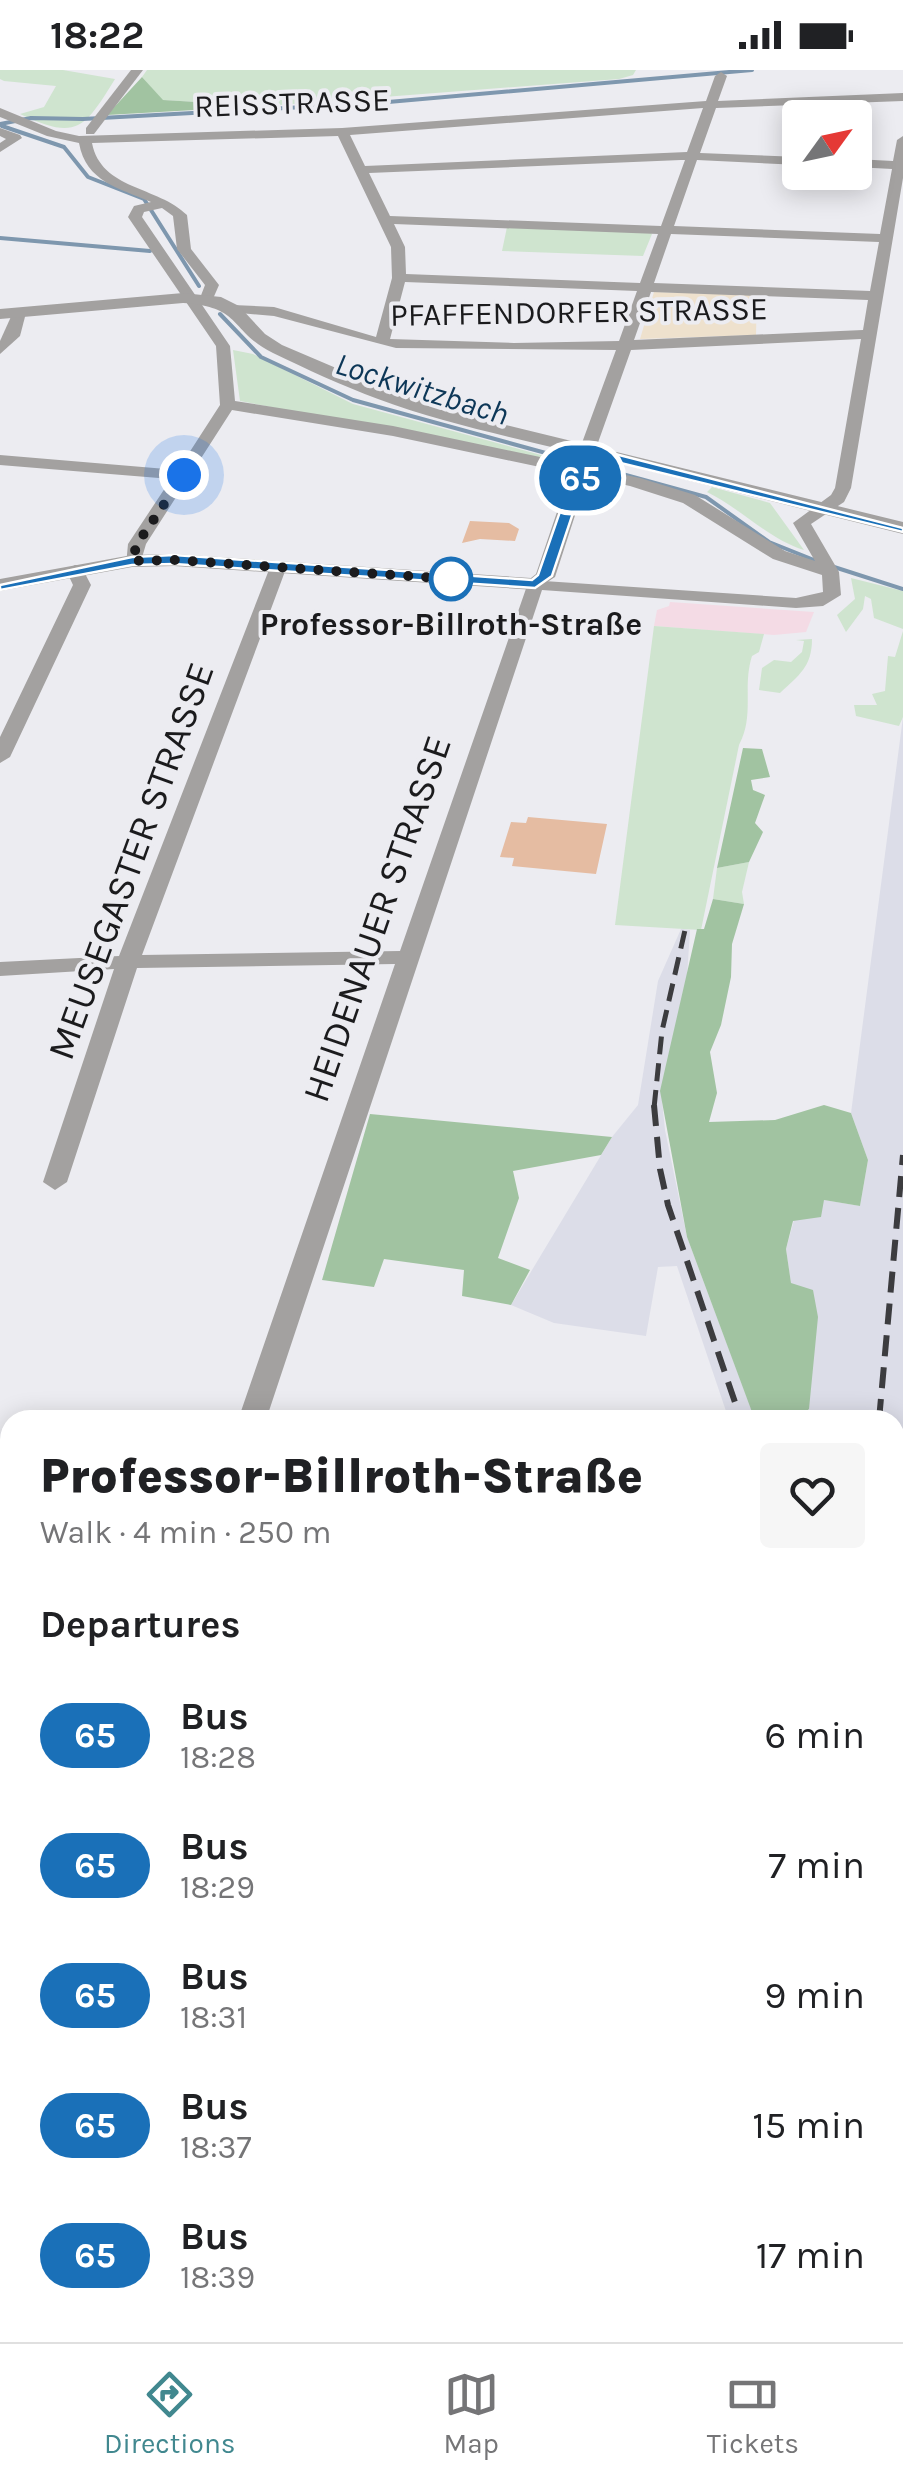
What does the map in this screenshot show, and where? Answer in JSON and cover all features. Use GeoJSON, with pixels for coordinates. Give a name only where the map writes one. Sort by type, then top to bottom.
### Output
{"type":"FeatureCollection","features":[{"type":"Feature","properties":{"kind":"street"},"geometry":{"type":"LineString","coordinates":[[137,70],[91,130],[86,158],[96,173],[182,220],[184,249],[212,285],[200,298]]}},
{"type":"Feature","properties":{"kind":"street"},"geometry":{"type":"LineString","coordinates":[[585,462],[722,72]]}},
{"type":"Feature","properties":{"kind":"street","name":"REISSTRASSE"},"geometry":{"type":"LineString","coordinates":[[11,117],[91,130],[342,132],[711,104],[903,96]]}},
{"type":"Feature","properties":{"kind":"street"},"geometry":{"type":"LineString","coordinates":[[0,132],[16,138],[0,148]]}},
{"type":"Feature","properties":{"kind":"street"},"geometry":{"type":"LineString","coordinates":[[342,132],[398,247],[398,278],[382,342]]}},
{"type":"Feature","properties":{"kind":"street"},"geometry":{"type":"LineString","coordinates":[[0,585],[132,561],[174,560],[806,603],[832,595],[834,585],[802,523],[838,498],[844,488],[903,140]]}},
{"type":"Feature","properties":{"kind":"street"},"geometry":{"type":"LineString","coordinates":[[360,170],[693,156],[782,160]]}},
{"type":"Feature","properties":{"kind":"street"},"geometry":{"type":"LineString","coordinates":[[872,163],[899,164]]}},
{"type":"Feature","properties":{"kind":"street"},"geometry":{"type":"LineString","coordinates":[[132,561],[137,544],[228,405],[226,352],[200,298],[135,217],[134,212],[155,205]]}},
{"type":"Feature","properties":{"kind":"street"},"geometry":{"type":"LineString","coordinates":[[386,220],[885,238]]}},
{"type":"Feature","properties":{"kind":"street"},"geometry":{"type":"LineString","coordinates":[[398,278],[875,296]]}},
{"type":"Feature","properties":{"kind":"street"},"geometry":{"type":"LineString","coordinates":[[0,314],[200,298],[233,310],[267,343],[347,382],[479,424],[689,500],[779,555],[825,565]]}},
{"type":"Feature","properties":{"kind":"street","name":"PFAFFENDORFER STRASSE"},"geometry":{"type":"LineString","coordinates":[[233,310],[258,308],[382,342],[477,347],[869,334]]}},
{"type":"Feature","properties":{"kind":"street"},"geometry":{"type":"LineString","coordinates":[[0,350],[13,336],[19,313]]}},
{"type":"Feature","properties":{"kind":"street"},"geometry":{"type":"LineString","coordinates":[[228,405],[585,462],[823,507],[903,528]]}},
{"type":"Feature","properties":{"kind":"street"},"geometry":{"type":"LineString","coordinates":[[0,460],[184,475]]}},
{"type":"Feature","properties":{"kind":"street","name":"HEIDENAUER STRASSE"},"geometry":{"type":"LineString","coordinates":[[255,1410],[535,584],[545,576],[585,462]]}},
{"type":"Feature","properties":{"kind":"street","name":"MEUSEGASTER STRASSE"},"geometry":{"type":"LineString","coordinates":[[55,1182],[128,962],[278,566]]}},
{"type":"Feature","properties":{"kind":"street"},"geometry":{"type":"LineString","coordinates":[[0,757],[8,722],[82,585],[75,570]]}},
{"type":"Feature","properties":{"kind":"street"},"geometry":{"type":"LineString","coordinates":[[0,969],[128,962],[409,957]]}},
{"type":"Feature","properties":{"kind":"shaded area"},"geometry":{"type":"Polygon","coordinates":[[[654,292],[757,295],[756,335],[640,339],[654,292]]]}},
{"type":"Feature","properties":{"kind":"shaded area"},"geometry":{"type":"Polygon","coordinates":[[[670,602],[814,612],[806,632],[774,635],[654,626],[657,610],[670,602]]]}},
{"type":"Feature","properties":{"kind":"shaded area"},"geometry":{"type":"Polygon","coordinates":[[[903,717],[903,1410],[808,1410],[786,1249],[794,1220],[824,1200],[860,1206],[868,1160],[851,1113],[903,717]]]}},
{"type":"Feature","properties":{"kind":"shaded area"},"geometry":{"type":"Polygon","coordinates":[[[681,929],[690,930],[687,977],[661,1091],[665,1130],[687,1237],[752,1410],[726,1410],[677,1266],[658,1267],[646,1336],[554,1323],[511,1305],[612,1137],[638,1105],[658,981],[681,929]]]}},
{"type":"Feature","properties":{"kind":"green space"},"geometry":{"type":"Polygon","coordinates":[[[0,70],[63,70],[115,79],[86,119],[67,128],[20,114],[44,107],[56,86],[4,81],[0,79],[0,70]]]}},
{"type":"Feature","properties":{"kind":"green space"},"geometry":{"type":"Polygon","coordinates":[[[147,70],[636,70],[633,75],[619,79],[267,106],[162,100],[142,77],[147,70]]]}},
{"type":"Feature","properties":{"kind":"green space"},"geometry":{"type":"Polygon","coordinates":[[[142,77],[163,100],[266,106],[107,115],[142,77]]]}},
{"type":"Feature","properties":{"kind":"green space"},"geometry":{"type":"Polygon","coordinates":[[[507,227],[652,234],[643,256],[502,251],[507,227]]]}},
{"type":"Feature","properties":{"kind":"green space"},"geometry":{"type":"Polygon","coordinates":[[[233,350],[253,354],[353,404],[563,461],[240,401],[233,350]]]}},
{"type":"Feature","properties":{"kind":"green space"},"geometry":{"type":"Polygon","coordinates":[[[712,487],[770,503],[804,550],[779,539],[707,492],[712,487]]]}},
{"type":"Feature","properties":{"kind":"green space"},"geometry":{"type":"Polygon","coordinates":[[[851,578],[903,591],[903,629],[874,618],[871,599],[865,596],[863,609],[846,632],[837,615],[855,599],[851,578]]]}},
{"type":"Feature","properties":{"kind":"green space"},"geometry":{"type":"Polygon","coordinates":[[[654,626],[764,634],[749,668],[744,734],[701,930],[615,925],[654,626]]]}},
{"type":"Feature","properties":{"kind":"green space"},"geometry":{"type":"Polygon","coordinates":[[[903,631],[903,717],[899,726],[856,716],[854,705],[877,705],[872,694],[885,691],[888,656],[895,657],[903,631]]]}},
{"type":"Feature","properties":{"kind":"green space"},"geometry":{"type":"Polygon","coordinates":[[[812,639],[807,664],[793,681],[780,693],[759,690],[762,668],[774,660],[791,662],[802,652],[804,641],[796,640],[812,639]]]}},
{"type":"Feature","properties":{"kind":"green space"},"geometry":{"type":"Polygon","coordinates":[[[743,748],[762,749],[770,777],[751,780],[753,790],[765,795],[755,823],[763,832],[749,862],[717,868],[743,748]]]}},
{"type":"Feature","properties":{"kind":"green space"},"geometry":{"type":"Polygon","coordinates":[[[749,862],[742,892],[744,904],[713,899],[717,868],[749,862]]]}},
{"type":"Feature","properties":{"kind":"green space"},"geometry":{"type":"Polygon","coordinates":[[[713,899],[744,904],[732,944],[731,977],[721,1025],[710,1052],[717,1093],[709,1122],[775,1120],[824,1105],[851,1113],[868,1160],[860,1206],[824,1200],[821,1217],[793,1221],[786,1249],[791,1283],[813,1290],[818,1317],[808,1410],[751,1410],[687,1237],[660,1091],[697,929],[704,929],[713,899]]]}},
{"type":"Feature","properties":{"kind":"green space"},"geometry":{"type":"Polygon","coordinates":[[[370,1114],[612,1137],[601,1155],[513,1171],[519,1198],[498,1258],[530,1270],[511,1305],[462,1296],[464,1270],[384,1259],[374,1287],[322,1280],[370,1114]]]}},
{"type":"Feature","properties":{"kind":"building"},"geometry":{"type":"Polygon","coordinates":[[[470,521],[509,523],[519,529],[515,541],[480,539],[462,543],[470,521]]]}},
{"type":"Feature","properties":{"kind":"building"},"geometry":{"type":"Polygon","coordinates":[[[528,817],[607,824],[596,874],[512,866],[514,858],[500,857],[511,822],[526,823],[528,817]]]}},
{"type":"Feature","properties":{"kind":"waterway"},"geometry":{"type":"LineString","coordinates":[[0,124],[31,118],[83,119],[377,103],[752,70]]}},
{"type":"Feature","properties":{"kind":"waterway","name":"Lockwitzbach"},"geometry":{"type":"LineString","coordinates":[[2,126],[64,147],[88,177],[144,199],[199,286]]}},
{"type":"Feature","properties":{"kind":"waterway"},"geometry":{"type":"LineString","coordinates":[[0,238],[150,251]]}},
{"type":"Feature","properties":{"kind":"waterway","name":"Lockwitzbach"},"geometry":{"type":"LineString","coordinates":[[220,314],[261,357],[353,400],[706,497],[769,542],[819,562]]}},
{"type":"Feature","properties":{"kind":"waterway","name":"Lockwitzbach"},"geometry":{"type":"LineString","coordinates":[[831,566],[903,589]]}},
{"type":"Feature","properties":{"kind":"railway"},"geometry":{"type":"LineString","coordinates":[[654,1107],[662,1031],[685,930]]}},
{"type":"Feature","properties":{"kind":"railway"},"geometry":{"type":"LineString","coordinates":[[654,1107],[668,1205],[738,1410]]}},
{"type":"Feature","properties":{"kind":"railway"},"geometry":{"type":"LineString","coordinates":[[880,1410],[903,1155]]}},
{"type":"Feature","properties":{"kind":"bus line","name":"65"},"geometry":{"type":"LineString","coordinates":[[0,585],[132,561],[174,560],[535,584],[545,576],[588,451],[903,528]]}},
{"type":"Feature","properties":{"kind":"place","name":"Professor-Billroth-Straße"},"geometry":{"type":"Point","coordinates":[451,579]}},
{"type":"Feature","properties":{"kind":"route"},"geometry":{"type":"LineString","coordinates":[[184,475],[137,544],[132,561],[174,560],[451,579]]}}]}
